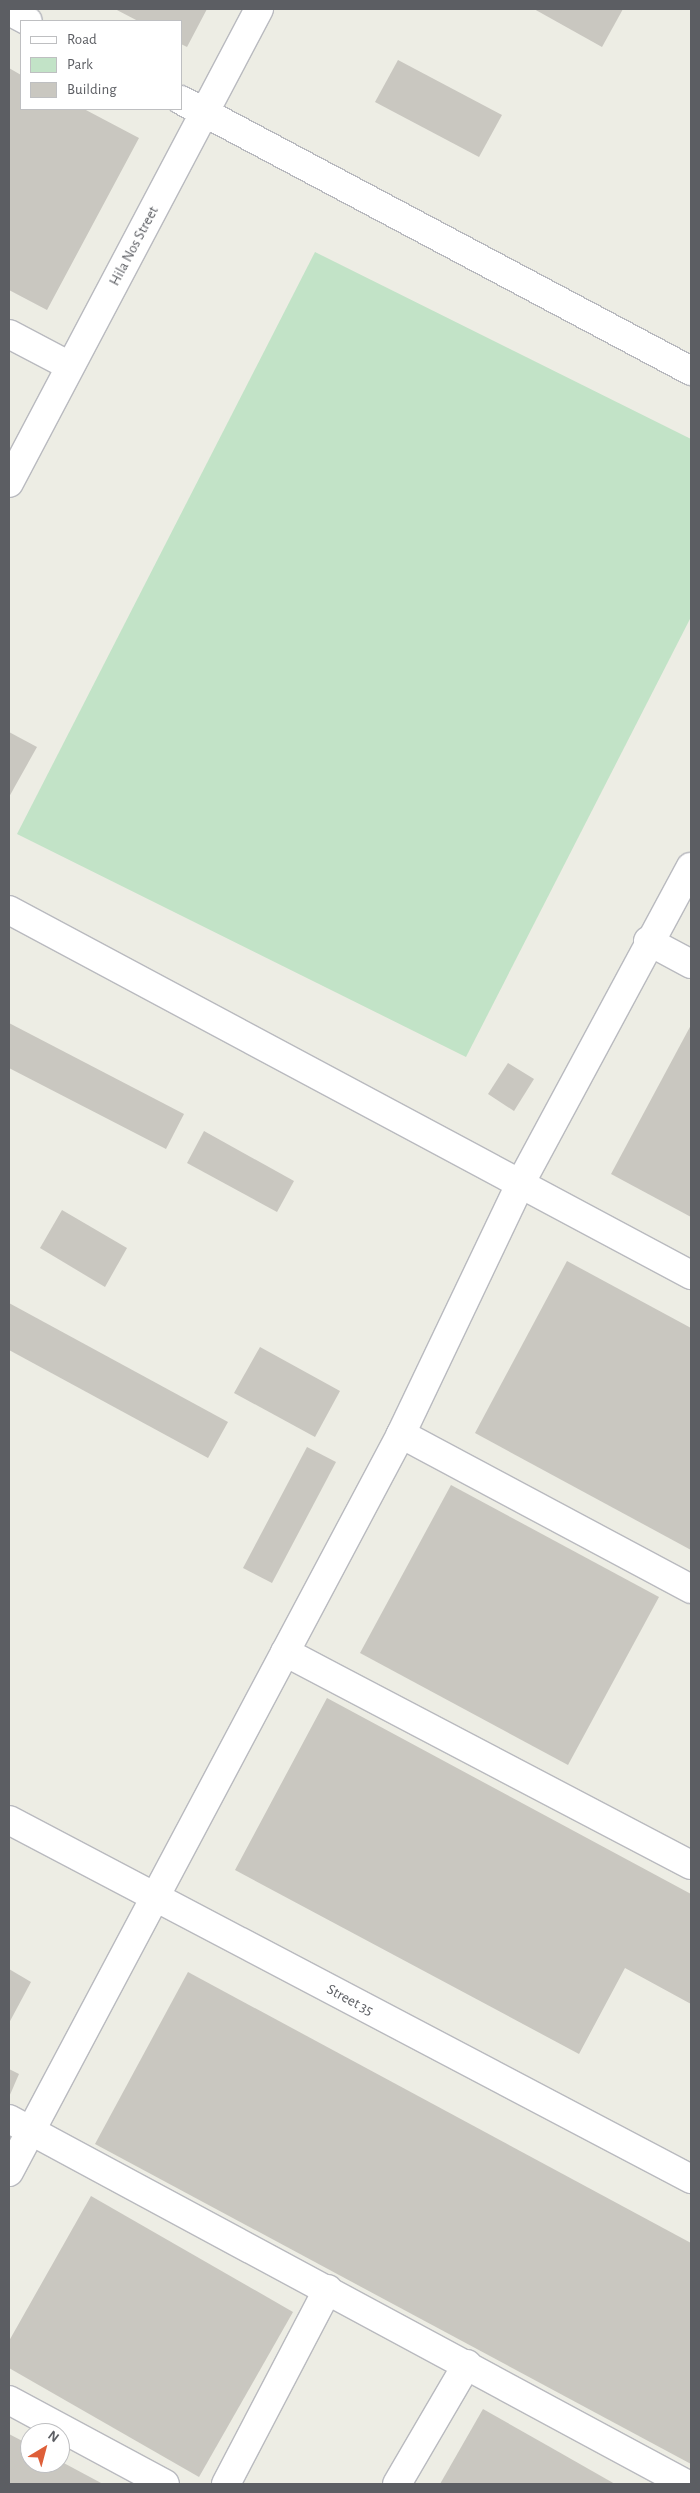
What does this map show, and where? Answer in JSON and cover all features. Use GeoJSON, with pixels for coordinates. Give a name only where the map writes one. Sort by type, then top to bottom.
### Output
{"type":"FeatureCollection","features":[{"type":"Feature","properties":{"kind":"street","name":"Hila Nos Street"},"geometry":{"type":"LineString","coordinates":[[9,483],[70,366],[193,106],[258,9]]}},
{"type":"Feature","properties":{"kind":"street"},"geometry":{"type":"LineString","coordinates":[[9,11],[26,20]]}},
{"type":"Feature","properties":{"kind":"street"},"geometry":{"type":"LineString","coordinates":[[193,106],[691,371]]}},
{"type":"Feature","properties":{"kind":"street"},"geometry":{"type":"LineString","coordinates":[[9,334],[70,366]]}},
{"type":"Feature","properties":{"kind":"street"},"geometry":{"type":"LineString","coordinates":[[9,2172],[20,2125],[152,1896],[285,1652],[401,1434],[520,1184],[648,941],[691,866]]}},
{"type":"Feature","properties":{"kind":"street"},"geometry":{"type":"LineString","coordinates":[[9,910],[691,1275]]}},
{"type":"Feature","properties":{"kind":"street"},"geometry":{"type":"LineString","coordinates":[[648,941],[691,964]]}},
{"type":"Feature","properties":{"kind":"street"},"geometry":{"type":"LineString","coordinates":[[401,1434],[691,1589]]}},
{"type":"Feature","properties":{"kind":"street"},"geometry":{"type":"LineString","coordinates":[[285,1652],[691,1865]]}},
{"type":"Feature","properties":{"kind":"street","name":"Street 35"},"geometry":{"type":"LineString","coordinates":[[9,1820],[691,2179]]}},
{"type":"Feature","properties":{"kind":"street"},"geometry":{"type":"LineString","coordinates":[[20,2125],[468,2364],[686,2484]]}},
{"type":"Feature","properties":{"kind":"street"},"geometry":{"type":"LineString","coordinates":[[226,2484],[328,2289]]}},
{"type":"Feature","properties":{"kind":"street"},"geometry":{"type":"LineString","coordinates":[[397,2484],[468,2364]]}},
{"type":"Feature","properties":{"kind":"street"},"geometry":{"type":"LineString","coordinates":[[9,2400],[165,2484]]}},
{"type":"Feature","properties":{"kind":"green space"},"geometry":{"type":"Polygon","coordinates":[[[315,252],[691,439],[691,617],[466,1057],[17,834],[315,252]]]}},
{"type":"Feature","properties":{"kind":"building"},"geometry":{"type":"Polygon","coordinates":[[[115,9],[207,9],[187,47],[182,44],[182,20],[136,20],[115,9]]]}},
{"type":"Feature","properties":{"kind":"building"},"geometry":{"type":"Polygon","coordinates":[[[534,9],[623,9],[602,47],[534,9]]]}},
{"type":"Feature","properties":{"kind":"building"},"geometry":{"type":"Polygon","coordinates":[[[398,60],[502,115],[479,157],[375,102],[398,60]]]}},
{"type":"Feature","properties":{"kind":"building"},"geometry":{"type":"Polygon","coordinates":[[[9,68],[20,74],[20,110],[86,110],[139,138],[47,310],[9,290],[9,68]]]}},
{"type":"Feature","properties":{"kind":"building"},"geometry":{"type":"Polygon","coordinates":[[[9,732],[37,747],[9,797],[9,732]]]}},
{"type":"Feature","properties":{"kind":"building"},"geometry":{"type":"Polygon","coordinates":[[[9,1023],[184,1114],[166,1149],[9,1068],[9,1023]]]}},
{"type":"Feature","properties":{"kind":"building"},"geometry":{"type":"Polygon","coordinates":[[[691,1025],[691,1217],[611,1174],[691,1025]]]}},
{"type":"Feature","properties":{"kind":"building"},"geometry":{"type":"Polygon","coordinates":[[[508,1063],[534,1079],[514,1111],[488,1094],[508,1063]]]}},
{"type":"Feature","properties":{"kind":"building"},"geometry":{"type":"Polygon","coordinates":[[[204,1131],[294,1181],[277,1212],[187,1163],[204,1131]]]}},
{"type":"Feature","properties":{"kind":"building"},"geometry":{"type":"Polygon","coordinates":[[[62,1210],[127,1248],[105,1287],[40,1248],[62,1210]]]}},
{"type":"Feature","properties":{"kind":"building"},"geometry":{"type":"Polygon","coordinates":[[[567,1261],[691,1328],[691,1550],[475,1433],[567,1261]]]}},
{"type":"Feature","properties":{"kind":"building"},"geometry":{"type":"Polygon","coordinates":[[[9,1303],[228,1422],[208,1458],[9,1350],[9,1303]]]}},
{"type":"Feature","properties":{"kind":"building"},"geometry":{"type":"Polygon","coordinates":[[[260,1347],[340,1391],[315,1437],[234,1393],[260,1347]]]}},
{"type":"Feature","properties":{"kind":"building"},"geometry":{"type":"Polygon","coordinates":[[[307,1447],[336,1462],[272,1583],[243,1568],[307,1447]]]}},
{"type":"Feature","properties":{"kind":"building"},"geometry":{"type":"Polygon","coordinates":[[[451,1485],[659,1597],[568,1765],[360,1653],[451,1485]]]}},
{"type":"Feature","properties":{"kind":"building"},"geometry":{"type":"Polygon","coordinates":[[[327,1698],[691,1894],[691,2004],[625,1968],[579,2054],[235,1870],[327,1698]]]}},
{"type":"Feature","properties":{"kind":"building"},"geometry":{"type":"Polygon","coordinates":[[[9,1969],[31,1982],[9,2023],[9,1969]]]}},
{"type":"Feature","properties":{"kind":"building"},"geometry":{"type":"Polygon","coordinates":[[[188,1972],[691,2243],[691,2464],[95,2144],[188,1972]]]}},
{"type":"Feature","properties":{"kind":"building"},"geometry":{"type":"Polygon","coordinates":[[[9,2069],[19,2074],[9,2097],[9,2069]]]}},
{"type":"Feature","properties":{"kind":"building"},"geometry":{"type":"Polygon","coordinates":[[[91,2196],[293,2312],[199,2477],[9,2368],[9,2341],[91,2196]]]}},
{"type":"Feature","properties":{"kind":"building"},"geometry":{"type":"Polygon","coordinates":[[[483,2409],[550,2447],[615,2484],[440,2484],[483,2409]]]}},
{"type":"Feature","properties":{"kind":"building"},"geometry":{"type":"Polygon","coordinates":[[[9,2434],[20,2440],[20,2473],[70,2473],[70,2466],[103,2484],[9,2484],[9,2434]]]}}]}
